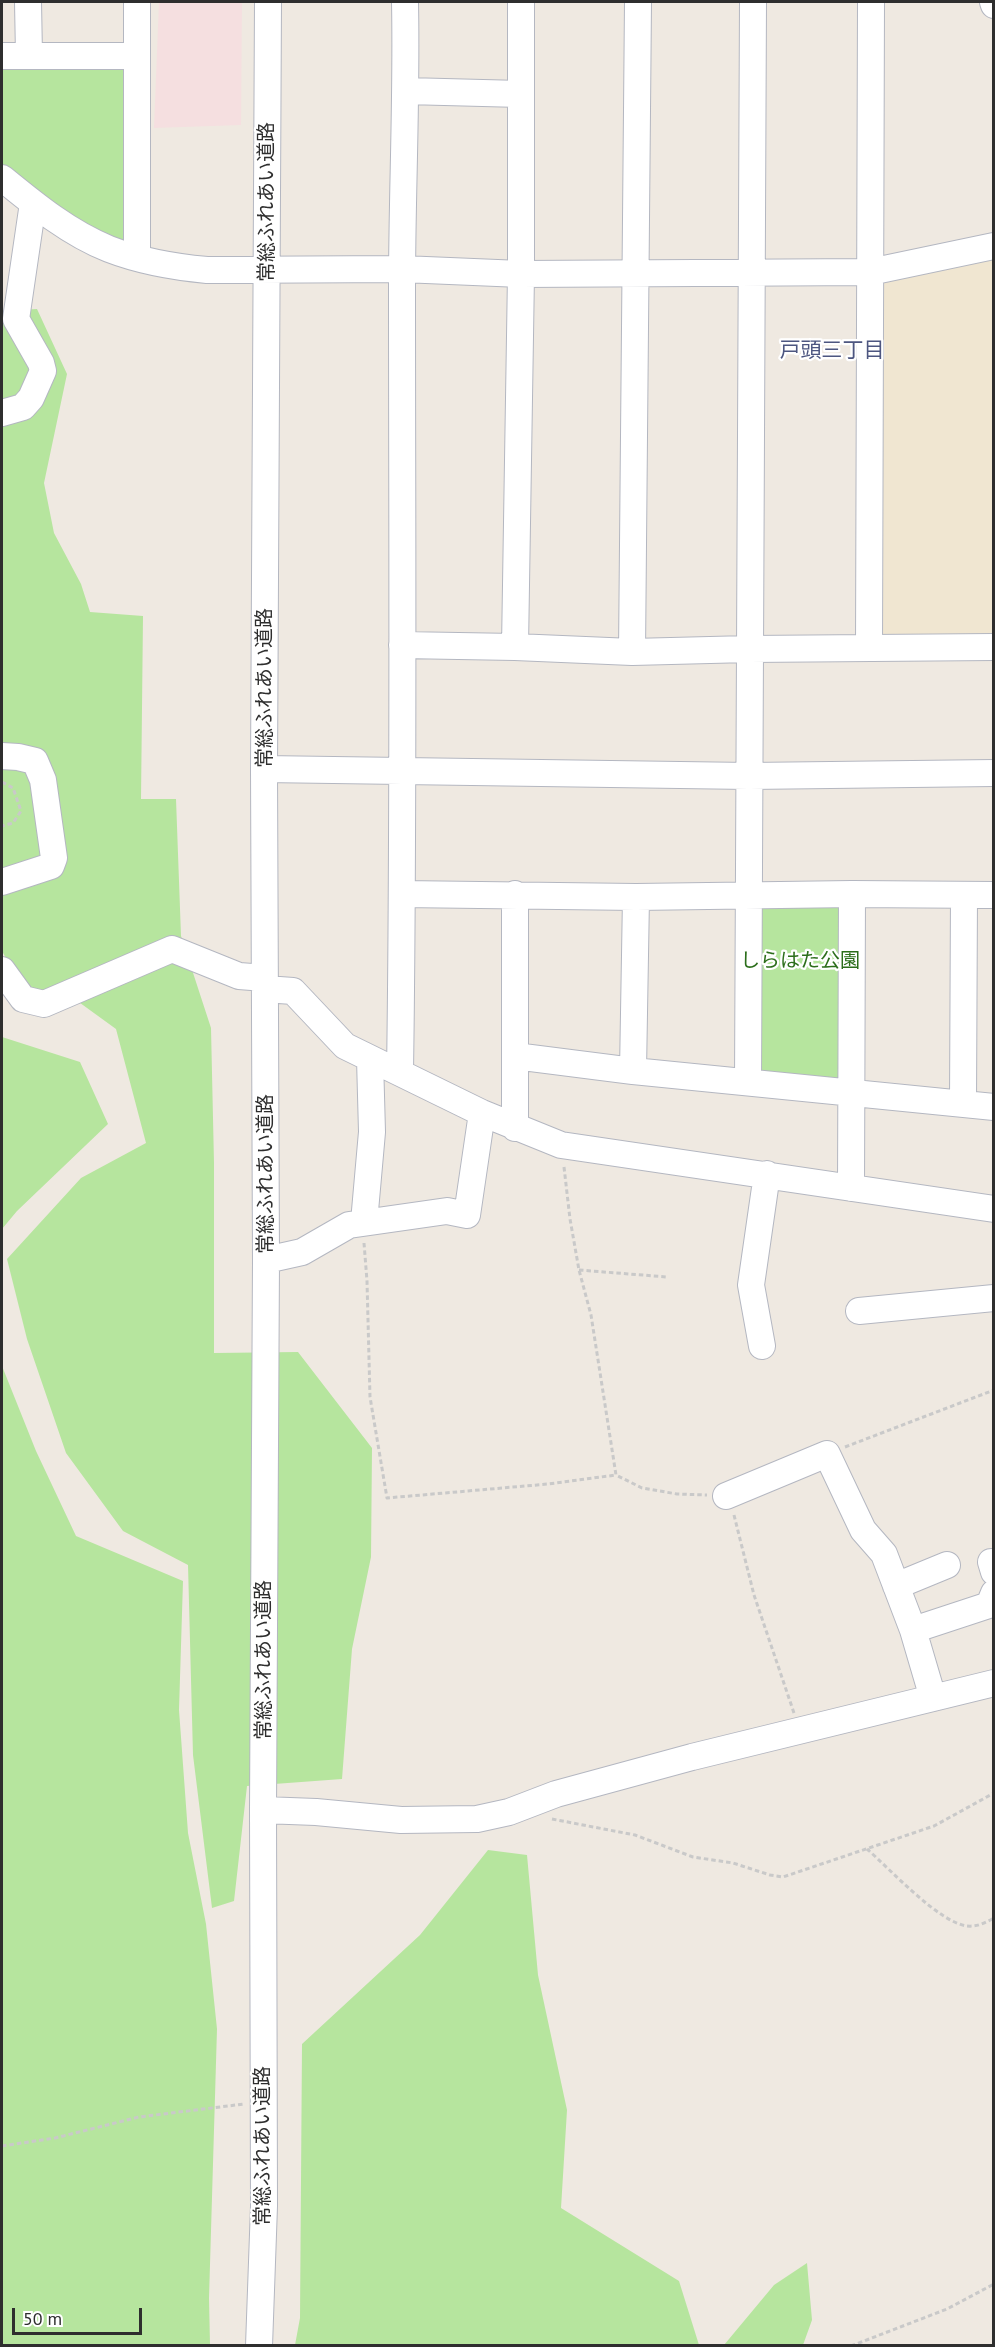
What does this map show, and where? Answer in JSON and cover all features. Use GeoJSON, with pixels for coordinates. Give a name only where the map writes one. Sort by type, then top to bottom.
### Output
{"type":"FeatureCollection","features":[{"type":"Feature","properties":{"kind":"street"},"geometry":{"type":"LineString","coordinates":[[28,2],[29,55]]}},
{"type":"Feature","properties":{"kind":"street"},"geometry":{"type":"LineString","coordinates":[[137,2],[137,257]]}},
{"type":"Feature","properties":{"kind":"street","name":"常総ふれあい道路"},"geometry":{"type":"LineString","coordinates":[[259,2346],[263,2217],[266,1260],[264,769],[268,2]]}},
{"type":"Feature","properties":{"kind":"street"},"geometry":{"type":"LineString","coordinates":[[400,1072],[405,2]]}},
{"type":"Feature","properties":{"kind":"street"},"geometry":{"type":"LineString","coordinates":[[516,647],[521,274],[521,2]]}},
{"type":"Feature","properties":{"kind":"street"},"geometry":{"type":"LineString","coordinates":[[632,652],[638,2]]}},
{"type":"Feature","properties":{"kind":"street"},"geometry":{"type":"LineString","coordinates":[[748,1081],[749,649],[754,273],[753,2]]}},
{"type":"Feature","properties":{"kind":"street"},"geometry":{"type":"LineString","coordinates":[[869,647],[872,2]]}},
{"type":"Feature","properties":{"kind":"street"},"geometry":{"type":"LineString","coordinates":[[2,56],[136,56]]}},
{"type":"Feature","properties":{"kind":"street"},"geometry":{"type":"LineString","coordinates":[[406,92],[521,94]]}},
{"type":"Feature","properties":{"kind":"street"},"geometry":{"type":"LineString","coordinates":[[2,178],[68,228],[109,249],[176,267],[207,270],[402,269],[521,274],[870,273],[993,246]]}},
{"type":"Feature","properties":{"kind":"street"},"geometry":{"type":"LineString","coordinates":[[2,413],[23,407],[31,398],[43,371],[41,363],[16,319],[33,203]]}},
{"type":"Feature","properties":{"kind":"street"},"geometry":{"type":"LineString","coordinates":[[402,645],[632,652],[993,647]]}},
{"type":"Feature","properties":{"kind":"street"},"geometry":{"type":"LineString","coordinates":[[2,756],[18,757],[35,762],[39,768],[43,780],[54,858],[51,866],[2,882]]}},
{"type":"Feature","properties":{"kind":"street"},"geometry":{"type":"LineString","coordinates":[[264,769],[749,776],[993,773]]}},
{"type":"Feature","properties":{"kind":"street"},"geometry":{"type":"LineString","coordinates":[[402,894],[636,897],[993,895]]}},
{"type":"Feature","properties":{"kind":"street"},"geometry":{"type":"LineString","coordinates":[[514,894],[515,1128]]}},
{"type":"Feature","properties":{"kind":"street"},"geometry":{"type":"LineString","coordinates":[[851,1188],[852,894]]}},
{"type":"Feature","properties":{"kind":"street"},"geometry":{"type":"LineString","coordinates":[[963,1103],[964,895]]}},
{"type":"Feature","properties":{"kind":"street"},"geometry":{"type":"LineString","coordinates":[[633,1071],[636,897]]}},
{"type":"Feature","properties":{"kind":"street"},"geometry":{"type":"LineString","coordinates":[[2,970],[23,999],[44,1004],[172,949],[239,976],[293,990],[345,1046],[482,1113],[561,1145],[993,1209]]}},
{"type":"Feature","properties":{"kind":"street"},"geometry":{"type":"LineString","coordinates":[[515,1056],[633,1071],[852,1091],[993,1107]]}},
{"type":"Feature","properties":{"kind":"street"},"geometry":{"type":"LineString","coordinates":[[364,1222],[372,1132],[370,1059]]}},
{"type":"Feature","properties":{"kind":"street"},"geometry":{"type":"LineString","coordinates":[[266,1260],[302,1252],[349,1225],[447,1211],[467,1215],[482,1113]]}},
{"type":"Feature","properties":{"kind":"street"},"geometry":{"type":"LineString","coordinates":[[762,1346],[751,1285],[767,1174]]}},
{"type":"Feature","properties":{"kind":"street"},"geometry":{"type":"LineString","coordinates":[[859,1311],[993,1298]]}},
{"type":"Feature","properties":{"kind":"street"},"geometry":{"type":"LineString","coordinates":[[726,1496],[827,1454],[863,1530],[884,1554],[913,1630],[933,1698]]}},
{"type":"Feature","properties":{"kind":"street"},"geometry":{"type":"LineString","coordinates":[[896,1586],[947,1565]]}},
{"type":"Feature","properties":{"kind":"street"},"geometry":{"type":"LineString","coordinates":[[913,1630],[989,1605],[993,1593]]}},
{"type":"Feature","properties":{"kind":"street"},"geometry":{"type":"LineString","coordinates":[[263,1810],[315,1812],[411,1821],[477,1819],[509,1812],[556,1794],[799,1730],[993,1683]]}},
{"type":"Feature","properties":{"kind":"path"},"geometry":{"type":"LineString","coordinates":[[2,782],[13,788],[21,811],[13,824],[2,826]]}},
{"type":"Feature","properties":{"kind":"path"},"geometry":{"type":"LineString","coordinates":[[561,1145],[570,1219],[579,1270],[591,1315],[615,1475]]}},
{"type":"Feature","properties":{"kind":"path"},"geometry":{"type":"LineString","coordinates":[[364,1222],[370,1397],[387,1498],[548,1485],[615,1475],[642,1488],[677,1494],[726,1496],[733,1512],[754,1595],[799,1730]]}},
{"type":"Feature","properties":{"kind":"path"},"geometry":{"type":"LineString","coordinates":[[579,1270],[667,1277]]}},
{"type":"Feature","properties":{"kind":"path"},"geometry":{"type":"LineString","coordinates":[[827,1454],[993,1389]]}},
{"type":"Feature","properties":{"kind":"path"},"geometry":{"type":"LineString","coordinates":[[550,1819],[635,1835],[693,1857],[733,1863],[770,1875],[783,1876],[934,1826],[993,1793]]}},
{"type":"Feature","properties":{"kind":"path"},"geometry":{"type":"LineString","coordinates":[[867,1849],[937,1911],[954,1922],[969,1926],[980,1925],[993,1918]]}},
{"type":"Feature","properties":{"kind":"path"},"geometry":{"type":"LineString","coordinates":[[2,2146],[55,2139],[139,2116],[263,2102]]}},
{"type":"Feature","properties":{"kind":"path"},"geometry":{"type":"LineString","coordinates":[[851,2346],[947,2309],[993,2284]]}},
{"type":"Feature","properties":{"kind":"shaded area"},"geometry":{"type":"Polygon","coordinates":[[[159,2],[242,2],[241,125],[154,128],[159,2]]]}},
{"type":"Feature","properties":{"kind":"shaded area"},"geometry":{"type":"Polygon","coordinates":[[[993,259],[993,638],[881,635],[883,280],[993,259]]]}},
{"type":"Feature","properties":{"kind":"green space"},"geometry":{"type":"Polygon","coordinates":[[[2,56],[137,56],[137,257],[2,178],[2,56]]]}},
{"type":"Feature","properties":{"kind":"green space"},"geometry":{"type":"Polygon","coordinates":[[[37,309],[67,374],[44,483],[54,533],[81,584],[90,612],[143,616],[141,799],[176,799],[181,936],[211,1028],[214,1353],[298,1352],[372,1448],[371,1557],[352,1649],[342,1779],[247,1786],[234,1901],[212,1908],[193,1755],[188,1565],[123,1531],[66,1453],[27,1339],[7,1259],[81,1178],[146,1143],[116,1029],[76,1000],[25,993],[2,951],[2,311],[37,309]]]}},
{"type":"Feature","properties":{"kind":"green space","name":"しらはた公園"},"geometry":{"type":"Polygon","coordinates":[[[759,903],[843,904],[839,1082],[759,1072],[759,903]]]}},
{"type":"Feature","properties":{"kind":"green space"},"geometry":{"type":"Polygon","coordinates":[[[2,1037],[80,1062],[108,1124],[17,1211],[2,1229],[2,1037]]]}},
{"type":"Feature","properties":{"kind":"green space"},"geometry":{"type":"Polygon","coordinates":[[[2,1366],[36,1451],[76,1536],[183,1581],[179,1710],[188,1833],[206,1924],[217,2029],[209,2298],[210,2345],[2,2345],[2,1366]]]}},
{"type":"Feature","properties":{"kind":"green space"},"geometry":{"type":"Polygon","coordinates":[[[488,1850],[527,1855],[538,1975],[567,2110],[561,2208],[679,2281],[699,2345],[295,2345],[300,2318],[302,2044],[420,1935],[488,1850]]]}},
{"type":"Feature","properties":{"kind":"green space"},"geometry":{"type":"Polygon","coordinates":[[[807,2263],[812,2320],[803,2345],[724,2345],[774,2285],[807,2263]]]}},
{"type":"Feature","properties":{"kind":"district","name":"戸頭三丁目"},"geometry":{"type":"Point","coordinates":[832,351]}}]}
